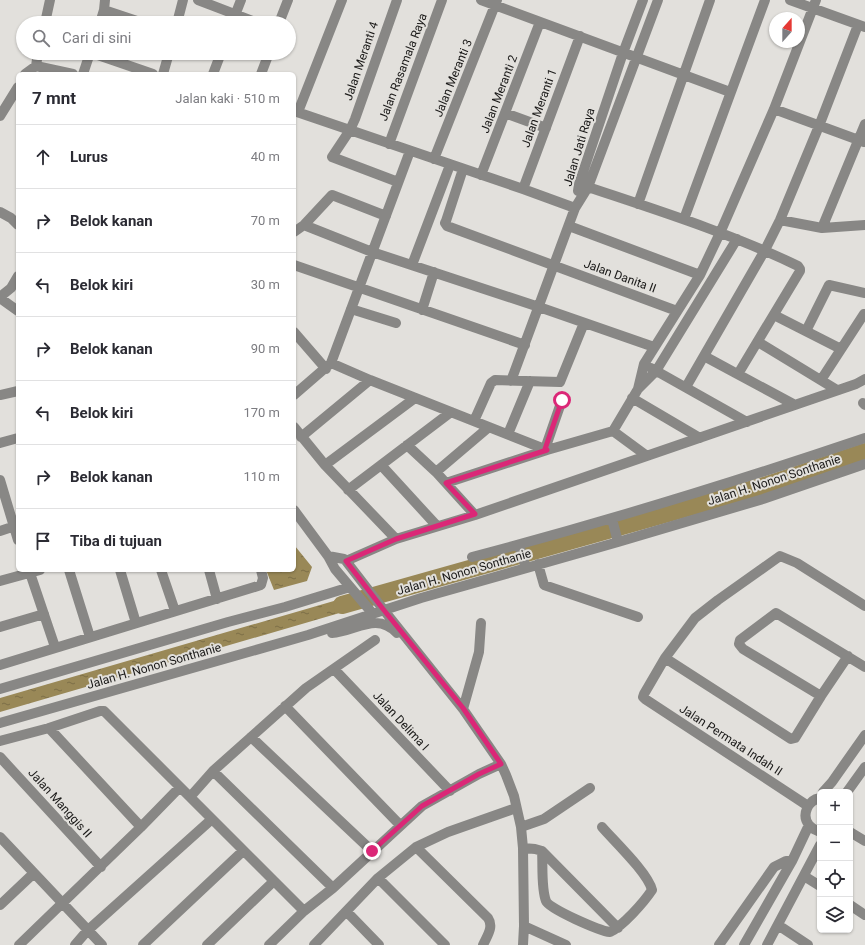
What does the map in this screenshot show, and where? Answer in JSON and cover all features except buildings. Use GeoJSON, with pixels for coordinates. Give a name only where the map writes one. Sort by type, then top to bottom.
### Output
{"type":"FeatureCollection","features":[{"type":"Feature","properties":{"kind":"street"},"geometry":{"type":"LineString","coordinates":[[47,16],[50,0]]}},
{"type":"Feature","properties":{"kind":"street"},"geometry":{"type":"LineString","coordinates":[[179,16],[183,0]]}},
{"type":"Feature","properties":{"kind":"street"},"geometry":{"type":"LineString","coordinates":[[198,0],[229,16]]}},
{"type":"Feature","properties":{"kind":"street"},"geometry":{"type":"LineString","coordinates":[[234,16],[241,0]]}},
{"type":"Feature","properties":{"kind":"street"},"geometry":{"type":"LineString","coordinates":[[282,16],[288,0]]}},
{"type":"Feature","properties":{"kind":"street"},"geometry":{"type":"LineString","coordinates":[[342,0],[296,111],[576,208]]}},
{"type":"Feature","properties":{"kind":"street","name":"Jalan Meranti 4"},"geometry":{"type":"LineString","coordinates":[[396,0],[355,119],[350,130],[332,157],[398,182]]}},
{"type":"Feature","properties":{"kind":"street","name":"Jalan Rasamala Raya"},"geometry":{"type":"LineString","coordinates":[[389,144],[442,0]]}},
{"type":"Feature","properties":{"kind":"street"},"geometry":{"type":"LineString","coordinates":[[482,0],[497,3],[540,22],[730,92]]}},
{"type":"Feature","properties":{"kind":"street","name":"Jalan Jati Raya"},"geometry":{"type":"LineString","coordinates":[[583,186],[658,0]]}},
{"type":"Feature","properties":{"kind":"street"},"geometry":{"type":"LineString","coordinates":[[638,204],[710,0]]}},
{"type":"Feature","properties":{"kind":"street"},"geometry":{"type":"LineString","coordinates":[[684,219],[765,0]]}},
{"type":"Feature","properties":{"kind":"street"},"geometry":{"type":"LineString","coordinates":[[686,387],[765,250],[780,220],[861,26],[814,4],[790,0]]}},
{"type":"Feature","properties":{"kind":"street","name":"Jalan Jati Raya"},"geometry":{"type":"LineString","coordinates":[[511,381],[576,208],[623,52],[641,1]]}},
{"type":"Feature","properties":{"kind":"street","name":"Jalan Meranti 3"},"geometry":{"type":"LineString","coordinates":[[434,159],[497,3]]}},
{"type":"Feature","properties":{"kind":"street"},"geometry":{"type":"LineString","coordinates":[[638,389],[644,364],[700,275],[720,233],[774,109],[814,4]]}},
{"type":"Feature","properties":{"kind":"street"},"geometry":{"type":"LineString","coordinates":[[102,16],[104,5],[127,16]]}},
{"type":"Feature","properties":{"kind":"street","name":"Jalan Meranti 2"},"geometry":{"type":"LineString","coordinates":[[481,175],[540,22]]}},
{"type":"Feature","properties":{"kind":"street","name":"Jalan Meranti 1"},"geometry":{"type":"LineString","coordinates":[[523,189],[580,36]]}},
{"type":"Feature","properties":{"kind":"street"},"geometry":{"type":"LineString","coordinates":[[28,72],[36,66],[37,60]]}},
{"type":"Feature","properties":{"kind":"street"},"geometry":{"type":"LineString","coordinates":[[84,72],[88,60]]}},
{"type":"Feature","properties":{"kind":"street"},"geometry":{"type":"LineString","coordinates":[[112,60],[147,72]]}},
{"type":"Feature","properties":{"kind":"street"},"geometry":{"type":"LineString","coordinates":[[164,72],[167,60]]}},
{"type":"Feature","properties":{"kind":"street"},"geometry":{"type":"LineString","coordinates":[[215,72],[219,60]]}},
{"type":"Feature","properties":{"kind":"street"},"geometry":{"type":"LineString","coordinates":[[263,72],[267,60]]}},
{"type":"Feature","properties":{"kind":"street"},"geometry":{"type":"LineString","coordinates":[[36,66],[64,72]]}},
{"type":"Feature","properties":{"kind":"street"},"geometry":{"type":"LineString","coordinates":[[0,116],[16,90]]}},
{"type":"Feature","properties":{"kind":"street"},"geometry":{"type":"LineString","coordinates":[[774,109],[862,141]]}},
{"type":"Feature","properties":{"kind":"street"},"geometry":{"type":"LineString","coordinates":[[505,113],[546,128]]}},
{"type":"Feature","properties":{"kind":"street"},"geometry":{"type":"LineString","coordinates":[[822,228],[862,141],[865,124]]}},
{"type":"Feature","properties":{"kind":"street"},"geometry":{"type":"LineString","coordinates":[[296,393],[328,366],[410,151]]}},
{"type":"Feature","properties":{"kind":"street"},"geometry":{"type":"LineString","coordinates":[[412,265],[450,165]]}},
{"type":"Feature","properties":{"kind":"street","name":"Jalan Danita II"},"geometry":{"type":"LineString","coordinates":[[463,169],[445,223],[448,226],[677,311]]}},
{"type":"Feature","properties":{"kind":"street"},"geometry":{"type":"LineString","coordinates":[[583,186],[684,219],[765,250],[798,266],[800,271],[738,374]]}},
{"type":"Feature","properties":{"kind":"street"},"geometry":{"type":"LineString","coordinates":[[296,231],[304,225],[332,195],[386,216]]}},
{"type":"Feature","properties":{"kind":"street"},"geometry":{"type":"LineString","coordinates":[[0,212],[11,218],[16,223]]}},
{"type":"Feature","properties":{"kind":"street"},"geometry":{"type":"LineString","coordinates":[[780,220],[822,228],[865,224]]}},
{"type":"Feature","properties":{"kind":"street"},"geometry":{"type":"LineString","coordinates":[[304,225],[372,252],[539,306],[654,347]]}},
{"type":"Feature","properties":{"kind":"street"},"geometry":{"type":"LineString","coordinates":[[569,226],[700,275]]}},
{"type":"Feature","properties":{"kind":"street"},"geometry":{"type":"LineString","coordinates":[[446,483],[546,450],[613,431],[638,389],[656,371],[737,239]]}},
{"type":"Feature","properties":{"kind":"street"},"geometry":{"type":"LineString","coordinates":[[296,265],[525,345]]}},
{"type":"Feature","properties":{"kind":"street"},"geometry":{"type":"LineString","coordinates":[[422,310],[434,272]]}},
{"type":"Feature","properties":{"kind":"street"},"geometry":{"type":"LineString","coordinates":[[16,279],[11,288],[0,297],[16,309]]}},
{"type":"Feature","properties":{"kind":"street"},"geometry":{"type":"LineString","coordinates":[[806,331],[829,285],[865,292]]}},
{"type":"Feature","properties":{"kind":"street"},"geometry":{"type":"LineString","coordinates":[[351,309],[396,323]]}},
{"type":"Feature","properties":{"kind":"street"},"geometry":{"type":"LineString","coordinates":[[820,380],[864,314]]}},
{"type":"Feature","properties":{"kind":"street"},"geometry":{"type":"LineString","coordinates":[[774,315],[841,349]]}},
{"type":"Feature","properties":{"kind":"street"},"geometry":{"type":"LineString","coordinates":[[474,421],[490,384],[495,380],[560,382],[584,323]]}},
{"type":"Feature","properties":{"kind":"street"},"geometry":{"type":"LineString","coordinates":[[296,334],[328,366],[370,380],[546,450]]}},
{"type":"Feature","properties":{"kind":"street"},"geometry":{"type":"LineString","coordinates":[[758,342],[837,390]]}},
{"type":"Feature","properties":{"kind":"street"},"geometry":{"type":"LineString","coordinates":[[704,356],[795,405]]}},
{"type":"Feature","properties":{"kind":"street"},"geometry":{"type":"LineString","coordinates":[[644,364],[747,422]]}},
{"type":"Feature","properties":{"kind":"street"},"geometry":{"type":"LineString","coordinates":[[347,562],[396,539],[475,514],[747,422],[856,384],[865,379]]}},
{"type":"Feature","properties":{"kind":"street"},"geometry":{"type":"LineString","coordinates":[[301,437],[370,380]]}},
{"type":"Feature","properties":{"kind":"street"},"geometry":{"type":"LineString","coordinates":[[508,434],[530,382]]}},
{"type":"Feature","properties":{"kind":"street"},"geometry":{"type":"LineString","coordinates":[[0,396],[16,392]]}},
{"type":"Feature","properties":{"kind":"street"},"geometry":{"type":"LineString","coordinates":[[325,465],[415,398]]}},
{"type":"Feature","properties":{"kind":"street"},"geometry":{"type":"LineString","coordinates":[[632,398],[700,438]]}},
{"type":"Feature","properties":{"kind":"street"},"geometry":{"type":"LineString","coordinates":[[546,450],[562,400]]}},
{"type":"Feature","properties":{"kind":"street"},"geometry":{"type":"LineString","coordinates":[[348,490],[451,412]]}},
{"type":"Feature","properties":{"kind":"street"},"geometry":{"type":"LineString","coordinates":[[436,472],[489,427]]}},
{"type":"Feature","properties":{"kind":"street"},"geometry":{"type":"LineString","coordinates":[[296,430],[325,465],[396,539]]}},
{"type":"Feature","properties":{"kind":"street"},"geometry":{"type":"LineString","coordinates":[[613,431],[647,456]]}},
{"type":"Feature","properties":{"kind":"street"},"geometry":{"type":"LineString","coordinates":[[472,557],[520,546],[612,520],[865,438]]}},
{"type":"Feature","properties":{"kind":"street"},"geometry":{"type":"LineString","coordinates":[[0,443],[16,439]]}},
{"type":"Feature","properties":{"kind":"street"},"geometry":{"type":"LineString","coordinates":[[407,445],[436,472],[475,514]]}},
{"type":"Feature","properties":{"kind":"street","name":"Jalan H. Nonon Sonthanie"},"geometry":{"type":"LineString","coordinates":[[0,723],[308,635],[370,611],[525,565],[538,564],[617,539],[763,499],[865,464]]}},
{"type":"Feature","properties":{"kind":"street"},"geometry":{"type":"LineString","coordinates":[[381,465],[437,526]]}},
{"type":"Feature","properties":{"kind":"street"},"geometry":{"type":"LineString","coordinates":[[0,480],[16,526],[0,531]]}},
{"type":"Feature","properties":{"kind":"street"},"geometry":{"type":"LineString","coordinates":[[296,513],[336,569],[370,611]]}},
{"type":"Feature","properties":{"kind":"street"},"geometry":{"type":"LineString","coordinates":[[612,520],[617,539]]}},
{"type":"Feature","properties":{"kind":"street"},"geometry":{"type":"LineString","coordinates":[[520,546],[525,565]]}},
{"type":"Feature","properties":{"kind":"street"},"geometry":{"type":"LineString","coordinates":[[328,556],[344,559],[347,562],[382,608],[463,708],[501,764],[514,796],[521,827],[523,848],[523,945]]}},
{"type":"Feature","properties":{"kind":"street"},"geometry":{"type":"LineString","coordinates":[[848,656],[821,696],[796,738],[791,739],[665,658],[695,618],[780,556],[797,563],[865,606]]}},
{"type":"Feature","properties":{"kind":"street"},"geometry":{"type":"LineString","coordinates":[[538,564],[544,585],[638,617]]}},
{"type":"Feature","properties":{"kind":"street"},"geometry":{"type":"LineString","coordinates":[[0,581],[26,572]]}},
{"type":"Feature","properties":{"kind":"street"},"geometry":{"type":"LineString","coordinates":[[29,572],[55,647]]}},
{"type":"Feature","properties":{"kind":"street"},"geometry":{"type":"LineString","coordinates":[[71,572],[90,637]]}},
{"type":"Feature","properties":{"kind":"street"},"geometry":{"type":"LineString","coordinates":[[121,572],[136,623]]}},
{"type":"Feature","properties":{"kind":"street"},"geometry":{"type":"LineString","coordinates":[[162,572],[175,611]]}},
{"type":"Feature","properties":{"kind":"street"},"geometry":{"type":"LineString","coordinates":[[210,572],[217,599]]}},
{"type":"Feature","properties":{"kind":"street"},"geometry":{"type":"LineString","coordinates":[[0,664],[261,585],[264,578],[262,572]]}},
{"type":"Feature","properties":{"kind":"street","name":"Jalan H. Nonon Sonthanie"},"geometry":{"type":"LineString","coordinates":[[0,689],[228,622],[285,607],[350,586]]}},
{"type":"Feature","properties":{"kind":"street"},"geometry":{"type":"LineString","coordinates":[[821,696],[743,649],[739,644],[740,640],[776,612],[865,667]]}},
{"type":"Feature","properties":{"kind":"street"},"geometry":{"type":"LineString","coordinates":[[0,628],[44,614]]}},
{"type":"Feature","properties":{"kind":"street"},"geometry":{"type":"LineString","coordinates":[[308,635],[336,633],[372,622],[382,623],[391,627],[403,640],[411,643]]}},
{"type":"Feature","properties":{"kind":"street"},"geometry":{"type":"LineString","coordinates":[[463,708],[479,652],[481,623]]}},
{"type":"Feature","properties":{"kind":"street"},"geometry":{"type":"LineString","coordinates":[[190,797],[213,771],[306,688],[375,640]]}},
{"type":"Feature","properties":{"kind":"street","name":"Jalan Permata Indah II"},"geometry":{"type":"LineString","coordinates":[[665,658],[643,697],[808,806]]}},
{"type":"Feature","properties":{"kind":"street","name":"Jalan Delima I"},"geometry":{"type":"LineString","coordinates":[[334,669],[450,791]]}},
{"type":"Feature","properties":{"kind":"street"},"geometry":{"type":"LineString","coordinates":[[286,706],[400,825]]}},
{"type":"Feature","properties":{"kind":"street"},"geometry":{"type":"LineString","coordinates":[[0,742],[104,711],[304,911]]}},
{"type":"Feature","properties":{"kind":"street"},"geometry":{"type":"LineString","coordinates":[[49,728],[141,827]]}},
{"type":"Feature","properties":{"kind":"street"},"geometry":{"type":"LineString","coordinates":[[826,789],[865,735]]}},
{"type":"Feature","properties":{"kind":"street"},"geometry":{"type":"LineString","coordinates":[[251,737],[372,851]]}},
{"type":"Feature","properties":{"kind":"street","name":"Jalan Manggis II"},"geometry":{"type":"LineString","coordinates":[[0,757],[101,867]]}},
{"type":"Feature","properties":{"kind":"street"},"geometry":{"type":"LineString","coordinates":[[269,945],[304,911],[333,888],[422,806],[479,774],[501,764]]}},
{"type":"Feature","properties":{"kind":"street"},"geometry":{"type":"LineString","coordinates":[[851,789],[861,782],[865,767]]}},
{"type":"Feature","properties":{"kind":"street"},"geometry":{"type":"LineString","coordinates":[[213,771],[333,888]]}},
{"type":"Feature","properties":{"kind":"street"},"geometry":{"type":"LineString","coordinates":[[19,945],[101,867],[180,787]]}},
{"type":"Feature","properties":{"kind":"street"},"geometry":{"type":"LineString","coordinates":[[521,827],[544,819],[590,788]]}},
{"type":"Feature","properties":{"kind":"street"},"geometry":{"type":"LineString","coordinates":[[817,798],[808,806],[806,812],[806,819],[809,825],[817,830]]}},
{"type":"Feature","properties":{"kind":"street"},"geometry":{"type":"LineString","coordinates":[[314,945],[378,878],[416,848],[448,832],[516,808]]}},
{"type":"Feature","properties":{"kind":"street"},"geometry":{"type":"LineString","coordinates":[[75,945],[87,931],[212,819]]}},
{"type":"Feature","properties":{"kind":"street"},"geometry":{"type":"LineString","coordinates":[[744,945],[792,861],[809,825]]}},
{"type":"Feature","properties":{"kind":"street"},"geometry":{"type":"LineString","coordinates":[[542,851],[544,891],[547,902],[554,909],[606,932],[610,932],[618,928],[647,898],[652,890],[651,884],[645,875],[602,827]]}},
{"type":"Feature","properties":{"kind":"street"},"geometry":{"type":"LineString","coordinates":[[853,834],[865,841]]}},
{"type":"Feature","properties":{"kind":"street"},"geometry":{"type":"LineString","coordinates":[[1,842],[34,873],[87,931],[102,945]]}},
{"type":"Feature","properties":{"kind":"street"},"geometry":{"type":"LineString","coordinates":[[416,848],[488,918],[490,932],[483,945]]}},
{"type":"Feature","properties":{"kind":"street"},"geometry":{"type":"LineString","coordinates":[[523,848],[535,848],[542,851],[618,928]]}},
{"type":"Feature","properties":{"kind":"street"},"geometry":{"type":"LineString","coordinates":[[143,945],[243,851]]}},
{"type":"Feature","properties":{"kind":"street"},"geometry":{"type":"LineString","coordinates":[[767,945],[817,851]]}},
{"type":"Feature","properties":{"kind":"street"},"geometry":{"type":"LineString","coordinates":[[719,945],[774,867],[786,860],[792,861]]}},
{"type":"Feature","properties":{"kind":"street"},"geometry":{"type":"LineString","coordinates":[[0,905],[34,873]]}},
{"type":"Feature","properties":{"kind":"street"},"geometry":{"type":"LineString","coordinates":[[804,876],[817,884]]}},
{"type":"Feature","properties":{"kind":"street"},"geometry":{"type":"LineString","coordinates":[[378,878],[445,945]]}},
{"type":"Feature","properties":{"kind":"street"},"geometry":{"type":"LineString","coordinates":[[207,945],[274,881]]}},
{"type":"Feature","properties":{"kind":"street"},"geometry":{"type":"LineString","coordinates":[[853,907],[865,914]]}},
{"type":"Feature","properties":{"kind":"street"},"geometry":{"type":"LineString","coordinates":[[347,912],[380,945]]}},
{"type":"Feature","properties":{"kind":"street"},"geometry":{"type":"LineString","coordinates":[[778,925],[808,945]]}},
{"type":"Feature","properties":{"kind":"street"},"geometry":{"type":"LineString","coordinates":[[524,926],[566,945]]}},
{"type":"Feature","properties":{"kind":"water"},"geometry":{"type":"Polygon","coordinates":[[[296,547],[312,567],[307,581],[274,590],[267,572],[296,572],[296,547]]]}},
{"type":"Feature","properties":{"kind":"water"},"geometry":{"type":"Polygon","coordinates":[[[351,596],[360,607],[0,712],[0,698],[351,596]]]}},
{"type":"Feature","properties":{"kind":"waterway"},"geometry":{"type":"LineString","coordinates":[[342,605],[764,486],[865,452]]}},
{"type":"Feature","properties":{"kind":"route"},"geometry":{"type":"LineString","coordinates":[[372,851],[422,806],[479,774],[501,764],[463,708],[346,561],[396,539],[475,514],[446,483],[547,450],[545,449],[562,400]]}}]}
